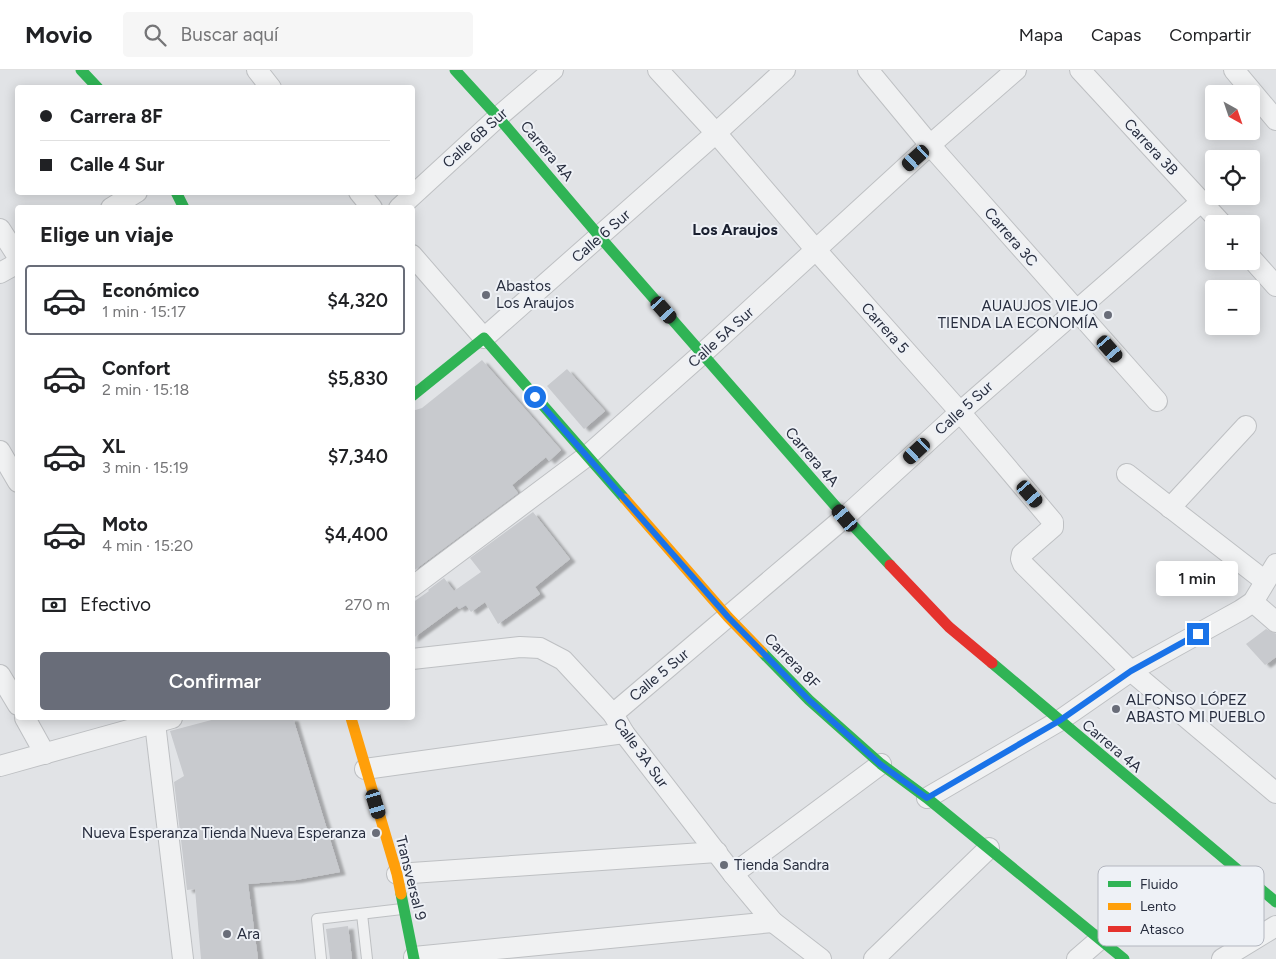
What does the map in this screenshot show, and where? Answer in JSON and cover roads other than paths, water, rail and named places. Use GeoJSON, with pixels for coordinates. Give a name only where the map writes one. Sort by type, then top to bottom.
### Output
{"type":"FeatureCollection","features":[{"type":"Feature","properties":{"kind":"street"},"geometry":{"type":"LineString","coordinates":[[81,70],[95,85]]}},
{"type":"Feature","properties":{"kind":"street"},"geometry":{"type":"LineString","coordinates":[[257,70],[269,85]]}},
{"type":"Feature","properties":{"kind":"street","name":"Carrera 4A"},"geometry":{"type":"LineString","coordinates":[[456,70],[845,518],[949,628],[1233,866]]}},
{"type":"Feature","properties":{"kind":"street","name":"Calle 6B Sur"},"geometry":{"type":"LineString","coordinates":[[415,193],[498,117],[553,70]]}},
{"type":"Feature","properties":{"kind":"street","name":"Carrera 5"},"geometry":{"type":"LineString","coordinates":[[658,70],[716,133],[816,250],[960,412],[1053,522],[1053,527],[1022,554],[1023,564],[1131,671]]}},
{"type":"Feature","properties":{"kind":"street","name":"Calle 6 Sur"},"geometry":{"type":"LineString","coordinates":[[415,394],[484,338],[600,237],[785,70]]}},
{"type":"Feature","properties":{"kind":"street","name":"Carrera 3C"},"geometry":{"type":"LineString","coordinates":[[868,70],[930,145],[1157,401]]}},
{"type":"Feature","properties":{"kind":"street","name":"Calle 5A Sur"},"geometry":{"type":"LineString","coordinates":[[415,585],[587,456],[703,353],[930,145],[1016,70]]}},
{"type":"Feature","properties":{"kind":"street","name":"Carrera 3B"},"geometry":{"type":"LineString","coordinates":[[1080,70],[1214,215]]}},
{"type":"Feature","properties":{"kind":"street"},"geometry":{"type":"LineString","coordinates":[[1234,70],[1276,120]]}},
{"type":"Feature","properties":{"kind":"street"},"geometry":{"type":"LineString","coordinates":[[116,205],[132,195]]}},
{"type":"Feature","properties":{"kind":"street"},"geometry":{"type":"LineString","coordinates":[[361,195],[370,205]]}},
{"type":"Feature","properties":{"kind":"street","name":"Calle 6B Sur"},"geometry":{"type":"LineString","coordinates":[[402,205],[413,195]]}},
{"type":"Feature","properties":{"kind":"street","name":"Calle 5 Sur"},"geometry":{"type":"LineString","coordinates":[[613,714],[845,518],[960,412],[1202,201]]}},
{"type":"Feature","properties":{"kind":"street"},"geometry":{"type":"LineString","coordinates":[[0,229],[15,252]]}},
{"type":"Feature","properties":{"kind":"street"},"geometry":{"type":"LineString","coordinates":[[415,258],[484,338]]}},
{"type":"Feature","properties":{"kind":"street"},"geometry":{"type":"LineString","coordinates":[[0,274],[15,265]]}},
{"type":"Feature","properties":{"kind":"street"},"geometry":{"type":"LineString","coordinates":[[1260,268],[1276,286]]}},
{"type":"Feature","properties":{"kind":"street","name":"Carrera 8F"},"geometry":{"type":"LineString","coordinates":[[484,338],[728,617],[809,700],[880,764],[927,798],[1098,939]]}},
{"type":"Feature","properties":{"kind":"street"},"geometry":{"type":"LineString","coordinates":[[1170,508],[1246,426]]}},
{"type":"Feature","properties":{"kind":"street"},"geometry":{"type":"LineString","coordinates":[[0,451],[15,477]]}},
{"type":"Feature","properties":{"kind":"street"},"geometry":{"type":"LineString","coordinates":[[1127,474],[1265,581]]}},
{"type":"Feature","properties":{"kind":"street"},"geometry":{"type":"LineString","coordinates":[[927,798],[1059,721],[1131,671],[1253,602],[1276,564]]}},
{"type":"Feature","properties":{"kind":"street"},"geometry":{"type":"LineString","coordinates":[[1253,602],[1276,622]]}},
{"type":"Feature","properties":{"kind":"street","name":"Calle 3A Sur"},"geometry":{"type":"LineString","coordinates":[[415,659],[520,647],[540,648],[563,660],[613,714],[624,733],[733,874],[773,922],[821,959]]}},
{"type":"Feature","properties":{"kind":"street"},"geometry":{"type":"LineString","coordinates":[[1131,671],[1276,793]]}},
{"type":"Feature","properties":{"kind":"street"},"geometry":{"type":"LineString","coordinates":[[0,675],[15,700]]}},
{"type":"Feature","properties":{"kind":"street"},"geometry":{"type":"LineString","coordinates":[[25,720],[46,754]]}},
{"type":"Feature","properties":{"kind":"street"},"geometry":{"type":"LineString","coordinates":[[0,766],[157,720]]}},
{"type":"Feature","properties":{"kind":"street"},"geometry":{"type":"LineString","coordinates":[[160,720],[183,959]]}},
{"type":"Feature","properties":{"kind":"street","name":"Transversal 9"},"geometry":{"type":"LineString","coordinates":[[352,720],[397,874],[414,958]]}},
{"type":"Feature","properties":{"kind":"street"},"geometry":{"type":"LineString","coordinates":[[365,769],[624,733]]}},
{"type":"Feature","properties":{"kind":"street"},"geometry":{"type":"LineString","coordinates":[[733,874],[880,764]]}},
{"type":"Feature","properties":{"kind":"street"},"geometry":{"type":"LineString","coordinates":[[874,959],[989,848]]}},
{"type":"Feature","properties":{"kind":"street"},"geometry":{"type":"LineString","coordinates":[[397,874],[717,852]]}},
{"type":"Feature","properties":{"kind":"street","name":"Carrera 4A"},"geometry":{"type":"LineString","coordinates":[[1264,892],[1276,902]]}},
{"type":"Feature","properties":{"kind":"street"},"geometry":{"type":"LineString","coordinates":[[414,958],[773,922]]}},
{"type":"Feature","properties":{"kind":"street"},"geometry":{"type":"LineString","coordinates":[[1264,933],[1276,926]]}},
{"type":"Feature","properties":{"kind":"street"},"geometry":{"type":"LineString","coordinates":[[1077,959],[1098,941]]}},
{"type":"Feature","properties":{"kind":"street","name":"Carrera 8F"},"geometry":{"type":"LineString","coordinates":[[1107,946],[1124,959]]}},
{"type":"Feature","properties":{"kind":"street"},"geometry":{"type":"LineString","coordinates":[[1222,959],[1243,946]]}},
{"type":"Feature","properties":{"kind":"lane"},"geometry":{"type":"LineString","coordinates":[[321,959],[316,919],[404,909]]}},
{"type":"Feature","properties":{"kind":"lane"},"geometry":{"type":"LineString","coordinates":[[362,914],[367,959]]}},
{"type":"Feature","properties":{"kind":"place","name":"Abastos Los Araujos"},"geometry":{"type":"Point","coordinates":[486,295]}},
{"type":"Feature","properties":{"kind":"place","name":"AUAUJOS VIEJO TIENDA LA ECONOMÍA"},"geometry":{"type":"Point","coordinates":[1108,315]}},
{"type":"Feature","properties":{"kind":"place","name":"ALFONSO LÓPEZ ABASTO MI PUEBLO"},"geometry":{"type":"Point","coordinates":[1116,709]}},
{"type":"Feature","properties":{"kind":"place","name":"Nueva Esperanza Tienda Nueva Esperanza"},"geometry":{"type":"Point","coordinates":[376,833]}},
{"type":"Feature","properties":{"kind":"place","name":"Tienda Sandra"},"geometry":{"type":"Point","coordinates":[724,865]}},
{"type":"Feature","properties":{"kind":"place","name":"Ara"},"geometry":{"type":"Point","coordinates":[227,934]}},
{"type":"Feature","properties":{"kind":"district","name":"Los Araujos"},"geometry":{"type":"Point","coordinates":[735,229]}}]}
